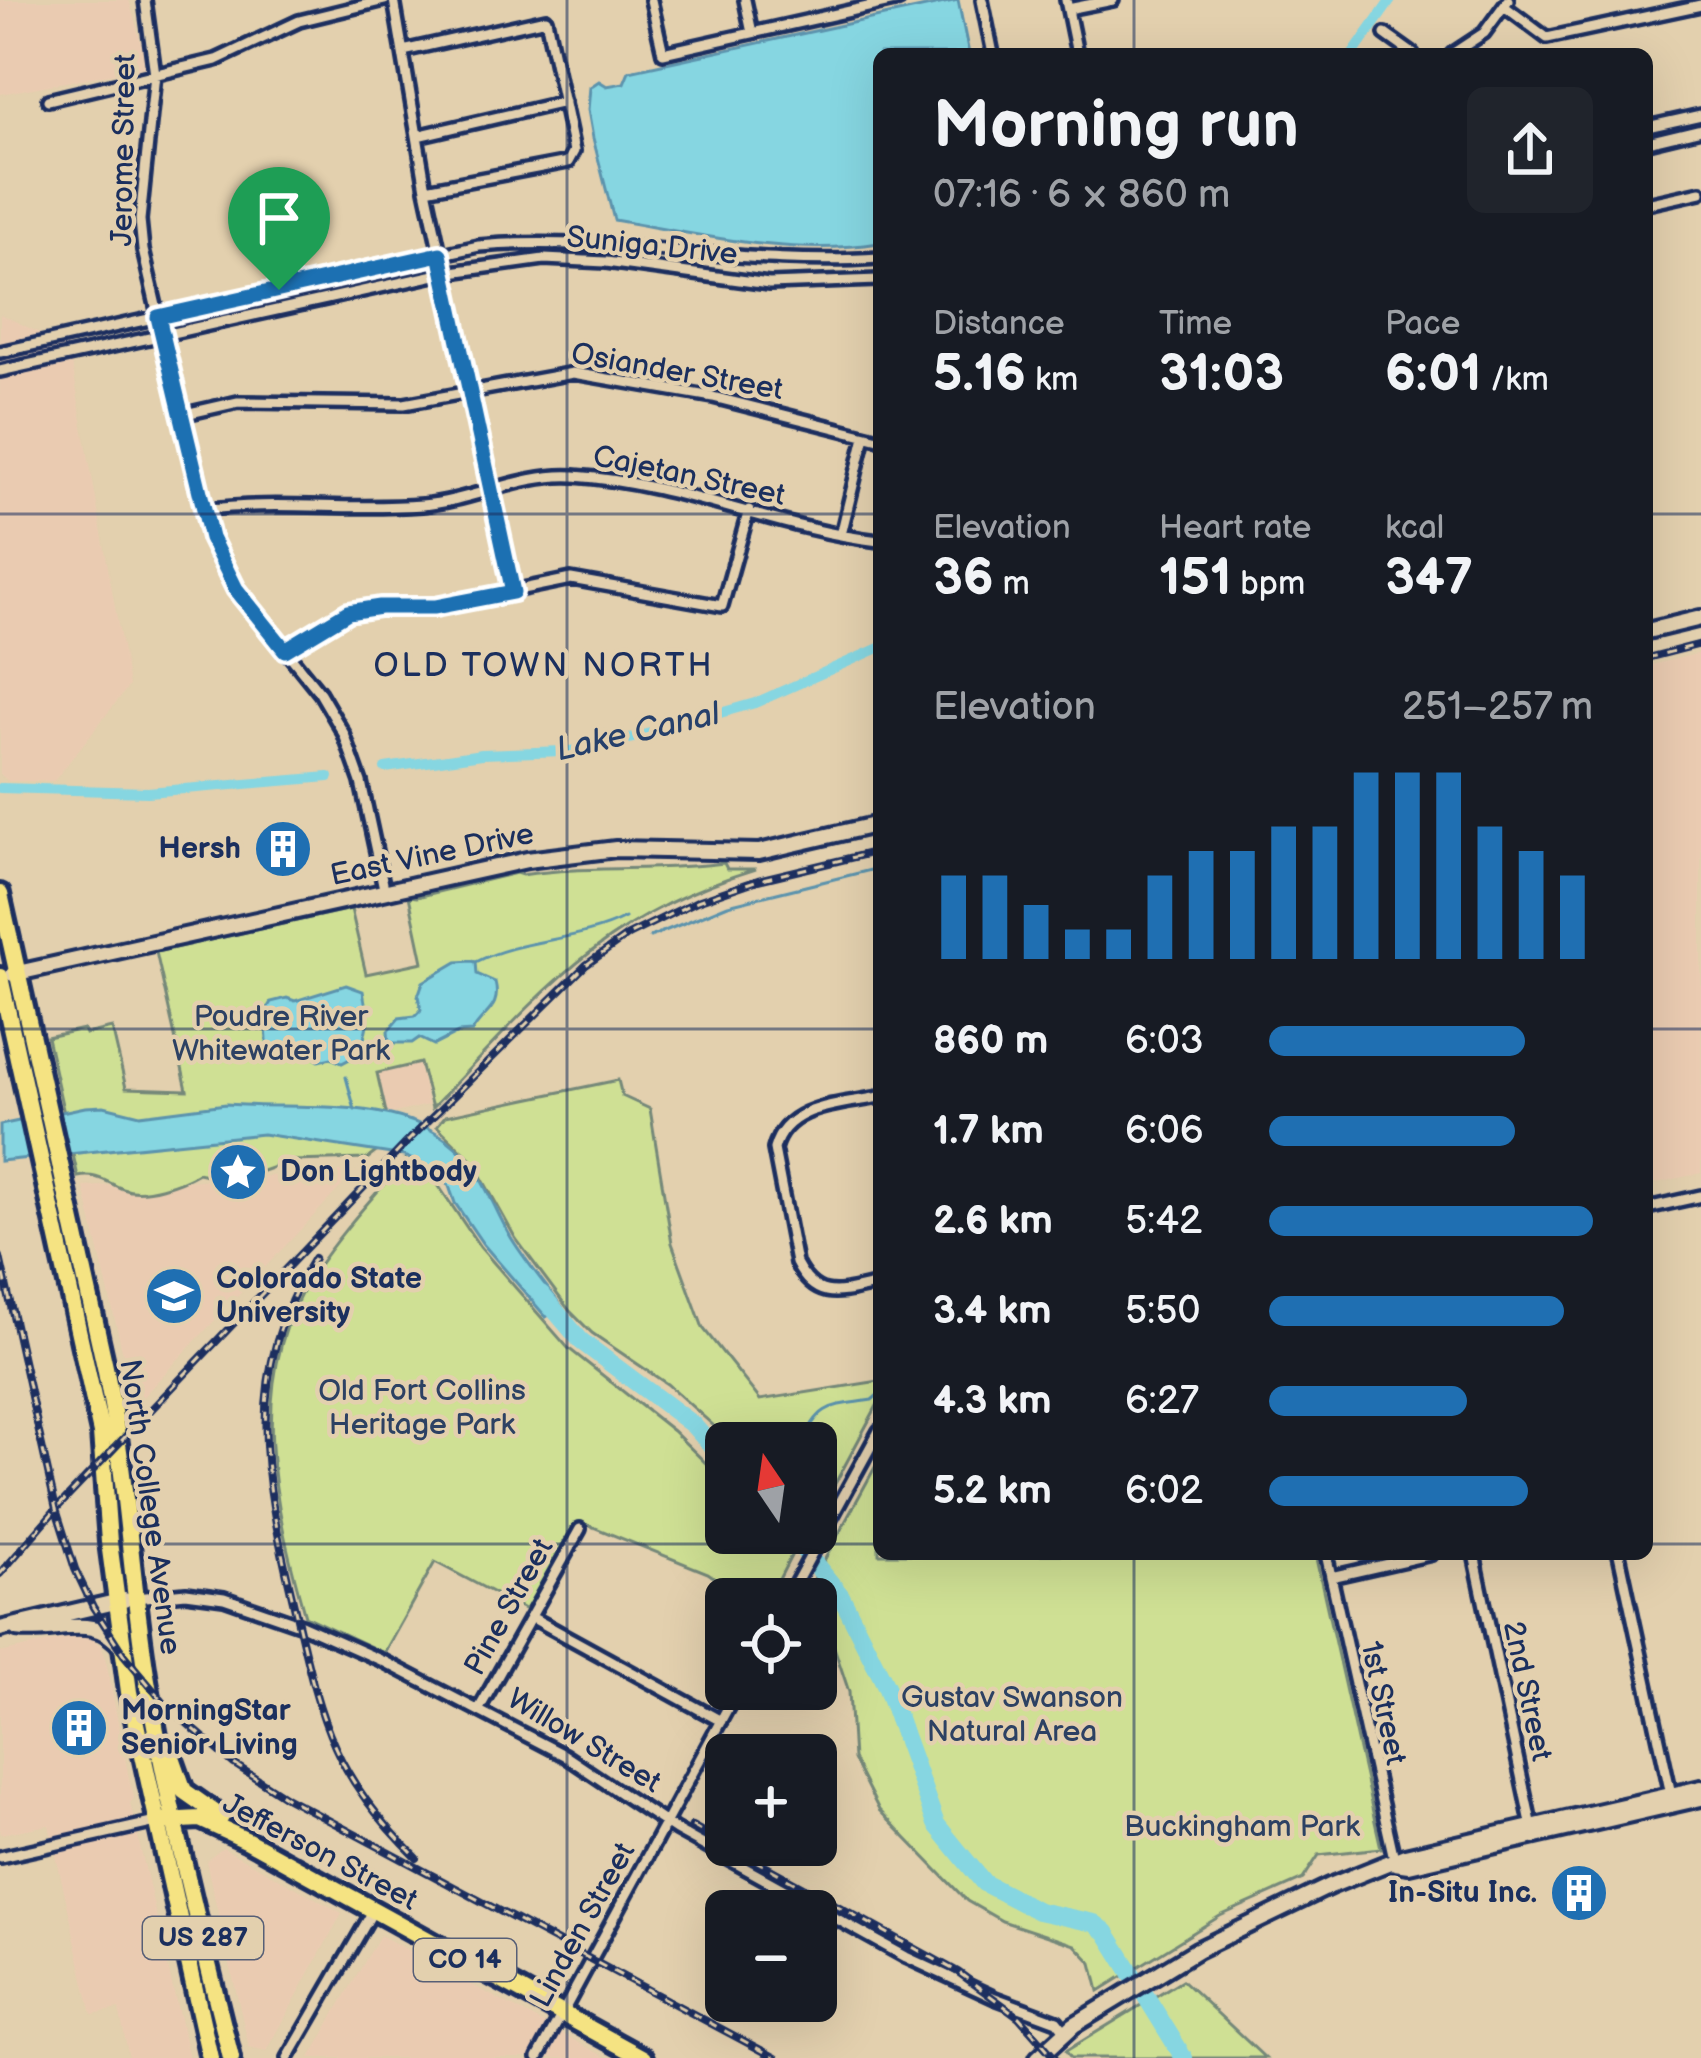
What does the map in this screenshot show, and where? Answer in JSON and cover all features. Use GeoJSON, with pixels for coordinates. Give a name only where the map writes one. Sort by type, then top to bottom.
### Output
{"type":"FeatureCollection","features":[{"type":"Feature","properties":{"kind":"highway","name":"North College Avenue"},"geometry":{"type":"LineString","coordinates":[[0,894],[6,976],[57,1191],[126,1600],[154,1718],[165,1820],[210,2058]]}},
{"type":"Feature","properties":{"kind":"highway","name":"North College Avenue"},"geometry":{"type":"LineString","coordinates":[[126,1600],[123,1649],[165,1820],[232,2056]]}},
{"type":"Feature","properties":{"kind":"highway","name":"CO 14"},"geometry":{"type":"LineString","coordinates":[[154,1718],[170,1747],[184,1792],[236,1826],[248,1841]]}},
{"type":"Feature","properties":{"kind":"highway","name":"Jefferson Street"},"geometry":{"type":"LineString","coordinates":[[165,1820],[200,1819],[248,1841],[643,2058]]}},
{"type":"Feature","properties":{"kind":"street","name":"Jerome Street"},"geometry":{"type":"LineString","coordinates":[[145,0],[155,74],[140,220],[202,510],[236,589],[320,693],[349,746],[385,893]]}},
{"type":"Feature","properties":{"kind":"street"},"geometry":{"type":"LineString","coordinates":[[49,100],[225,58],[298,21],[389,0],[513,592]]}},
{"type":"Feature","properties":{"kind":"street"},"geometry":{"type":"LineString","coordinates":[[651,0],[663,53],[899,0]]}},
{"type":"Feature","properties":{"kind":"street"},"geometry":{"type":"LineString","coordinates":[[745,0],[752,33]]}},
{"type":"Feature","properties":{"kind":"street"},"geometry":{"type":"LineString","coordinates":[[836,0],[839,13]]}},
{"type":"Feature","properties":{"kind":"street"},"geometry":{"type":"LineString","coordinates":[[982,0],[991,48]]}},
{"type":"Feature","properties":{"kind":"street"},"geometry":{"type":"LineString","coordinates":[[1076,48],[1067,4],[1113,0]]}},
{"type":"Feature","properties":{"kind":"street"},"geometry":{"type":"LineString","coordinates":[[1461,48],[1484,33],[1506,3],[1547,38],[1701,5]]}},
{"type":"Feature","properties":{"kind":"street"},"geometry":{"type":"LineString","coordinates":[[403,50],[546,19],[574,151],[568,162],[554,167],[426,189]]}},
{"type":"Feature","properties":{"kind":"street"},"geometry":{"type":"LineString","coordinates":[[1385,34],[1405,48]]}},
{"type":"Feature","properties":{"kind":"street"},"geometry":{"type":"LineString","coordinates":[[417,136],[564,102]]}},
{"type":"Feature","properties":{"kind":"street"},"geometry":{"type":"LineString","coordinates":[[1653,126],[1701,115]]}},
{"type":"Feature","properties":{"kind":"street"},"geometry":{"type":"LineString","coordinates":[[1653,141],[1701,129]]}},
{"type":"Feature","properties":{"kind":"street"},"geometry":{"type":"LineString","coordinates":[[1653,203],[1701,192]]}},
{"type":"Feature","properties":{"kind":"street","name":"Suniga Drive"},"geometry":{"type":"LineString","coordinates":[[0,352],[479,245],[541,240],[674,248],[765,260],[873,258]]}},
{"type":"Feature","properties":{"kind":"street","name":"Suniga Drive"},"geometry":{"type":"LineString","coordinates":[[0,371],[444,273],[544,259],[606,262],[770,284],[873,280]]}},
{"type":"Feature","properties":{"kind":"street","name":"Osiander Street"},"geometry":{"type":"LineString","coordinates":[[181,416],[238,402],[404,404],[573,373],[709,396],[873,438]]}},
{"type":"Feature","properties":{"kind":"street"},"geometry":{"type":"LineString","coordinates":[[841,535],[865,436]]}},
{"type":"Feature","properties":{"kind":"street","name":"Cajetan Street"},"geometry":{"type":"LineString","coordinates":[[202,510],[245,504],[419,505],[569,476],[687,495],[873,540]]}},
{"type":"Feature","properties":{"kind":"street"},"geometry":{"type":"LineString","coordinates":[[285,650],[348,612],[435,607],[583,579],[722,606],[748,510]]}},
{"type":"Feature","properties":{"kind":"street"},"geometry":{"type":"LineString","coordinates":[[1653,630],[1701,618]]}},
{"type":"Feature","properties":{"kind":"street","name":"East Vine Drive"},"geometry":{"type":"LineString","coordinates":[[6,976],[587,850],[759,852],[873,825]]}},
{"type":"Feature","properties":{"kind":"street"},"geometry":{"type":"LineString","coordinates":[[873,1098],[794,1117],[774,1149],[796,1264],[803,1278],[819,1290],[834,1293],[873,1285]]}},
{"type":"Feature","properties":{"kind":"street"},"geometry":{"type":"LineString","coordinates":[[1653,1207],[1701,1196]]}},
{"type":"Feature","properties":{"kind":"street"},"geometry":{"type":"LineString","coordinates":[[799,1578],[873,1442]]}},
{"type":"Feature","properties":{"kind":"street","name":"Pine Street"},"geometry":{"type":"LineString","coordinates":[[479,1708],[580,1528]]}},
{"type":"Feature","properties":{"kind":"street","name":"1st Street"},"geometry":{"type":"LineString","coordinates":[[1327,1560],[1395,1863]]}},
{"type":"Feature","properties":{"kind":"street"},"geometry":{"type":"LineString","coordinates":[[1331,1577],[1406,1560]]}},
{"type":"Feature","properties":{"kind":"street","name":"2nd Street"},"geometry":{"type":"LineString","coordinates":[[1475,1560],[1533,1832]]}},
{"type":"Feature","properties":{"kind":"street"},"geometry":{"type":"LineString","coordinates":[[1619,1560],[1672,1800]]}},
{"type":"Feature","properties":{"kind":"street","name":"Willow Street"},"geometry":{"type":"LineString","coordinates":[[126,1600],[187,1593],[247,1604],[382,1660],[564,1755],[666,1823],[906,1957],[1057,2021],[1065,2031]]}},
{"type":"Feature","properties":{"kind":"street"},"geometry":{"type":"LineString","coordinates":[[3,1628],[126,1600]]}},
{"type":"Feature","properties":{"kind":"street"},"geometry":{"type":"LineString","coordinates":[[531,1617],[721,1721]]}},
{"type":"Feature","properties":{"kind":"street"},"geometry":{"type":"LineString","coordinates":[[3,1628],[38,1632],[89,1625],[109,1633],[123,1649]]}},
{"type":"Feature","properties":{"kind":"street","name":"Linden Street"},"geometry":{"type":"LineString","coordinates":[[538,2058],[727,1710]]}},
{"type":"Feature","properties":{"kind":"street"},"geometry":{"type":"LineString","coordinates":[[1672,1800],[1701,1788]]}},
{"type":"Feature","properties":{"kind":"street"},"geometry":{"type":"LineString","coordinates":[[1039,2058],[1065,2031],[1102,2007],[1186,1956],[1297,1899],[1395,1863],[1409,1865],[1672,1800],[1701,1798]]}},
{"type":"Feature","properties":{"kind":"street"},"geometry":{"type":"LineString","coordinates":[[0,1857],[165,1820]]}},
{"type":"Feature","properties":{"kind":"street"},"geometry":{"type":"LineString","coordinates":[[287,2058],[374,1911]]}},
{"type":"Feature","properties":{"kind":"shaded area"},"geometry":{"type":"Polygon","coordinates":[[[0,0],[129,0],[148,67],[0,94],[0,0]]]}},
{"type":"Feature","properties":{"kind":"shaded area"},"geometry":{"type":"Polygon","coordinates":[[[0,314],[69,347],[129,686],[54,781],[8,781],[0,774],[0,314]]]}},
{"type":"Feature","properties":{"kind":"shaded area"},"geometry":{"type":"Polygon","coordinates":[[[1701,653],[1701,1173],[1653,1184],[1653,665],[1701,653]]]}},
{"type":"Feature","properties":{"kind":"shaded area"},"geometry":{"type":"Polygon","coordinates":[[[419,1064],[428,1105],[386,1115],[377,1074],[419,1064]]]}},
{"type":"Feature","properties":{"kind":"shaded area","name":"Colorado State University"},"geometry":{"type":"Polygon","coordinates":[[[356,1171],[135,1405],[84,1187],[356,1171]]]}},
{"type":"Feature","properties":{"kind":"shaded area"},"geometry":{"type":"Polygon","coordinates":[[[81,1635],[101,1646],[106,1661],[133,1798],[130,1803],[189,2058],[129,2058],[119,2009],[92,2014],[49,1825],[0,1834],[0,1653],[81,1635]]]}},
{"type":"Feature","properties":{"kind":"shaded area"},"geometry":{"type":"Polygon","coordinates":[[[223,1848],[342,1913],[267,2051],[249,2047],[206,1861],[223,1848]]]}},
{"type":"Feature","properties":{"kind":"shaded area"},"geometry":{"type":"Polygon","coordinates":[[[380,1935],[607,2058],[310,2058],[380,1935]]]}},
{"type":"Feature","properties":{"kind":"green space","name":"Poudre River Whitewater Park"},"geometry":{"type":"Polygon","coordinates":[[[724,863],[727,869],[756,869],[655,910],[613,936],[540,996],[432,1108],[420,1063],[377,1073],[390,1130],[384,1146],[367,1159],[291,1161],[234,1181],[198,1173],[172,1185],[141,1191],[96,1177],[78,1177],[47,1037],[112,1028],[126,1088],[187,1090],[156,952],[351,909],[366,974],[423,962],[409,896],[516,873],[724,863]]]}},
{"type":"Feature","properties":{"kind":"green space"},"geometry":{"type":"Polygon","coordinates":[[[618,1080],[622,1096],[650,1109],[672,1243],[703,1328],[760,1400],[873,1382],[873,1413],[837,1480],[837,1422],[710,1422],[667,1384],[592,1333],[516,1239],[472,1160],[437,1126],[445,1116],[618,1080]]]}},
{"type":"Feature","properties":{"kind":"green space","name":"Old Fort Collins Heritage Park"},"geometry":{"type":"Polygon","coordinates":[[[405,1160],[434,1179],[480,1247],[568,1348],[705,1462],[705,1554],[792,1554],[780,1578],[715,1578],[581,1522],[528,1611],[435,1562],[384,1653],[305,1616],[276,1487],[272,1400],[291,1315],[312,1275],[405,1160]]]}},
{"type":"Feature","properties":{"kind":"green space","name":"Gustav Swanson Natural Area"},"geometry":{"type":"Polygon","coordinates":[[[873,1471],[873,1560],[1316,1560],[1381,1848],[1319,1855],[1303,1879],[1220,1916],[1099,1991],[1092,1963],[1075,1945],[1002,1921],[967,1901],[879,1810],[853,1759],[849,1692],[837,1656],[837,1578],[814,1578],[828,1554],[837,1554],[837,1537],[873,1471]]]}},
{"type":"Feature","properties":{"kind":"green space"},"geometry":{"type":"Polygon","coordinates":[[[1182,1980],[1265,2058],[1071,2058],[1066,2051],[1182,1980]]]}},
{"type":"Feature","properties":{"kind":"water"},"geometry":{"type":"Polygon","coordinates":[[[958,0],[968,48],[873,48],[873,244],[846,247],[780,246],[614,220],[593,138],[590,87],[599,81],[607,86],[624,83],[629,71],[958,0]]]}},
{"type":"Feature","properties":{"kind":"water"},"geometry":{"type":"Polygon","coordinates":[[[472,961],[477,974],[495,982],[496,998],[472,1032],[434,1045],[419,1038],[412,1043],[389,1043],[388,1031],[399,1018],[421,1010],[418,996],[423,982],[457,962],[472,961]]]}},
{"type":"Feature","properties":{"kind":"water"},"geometry":{"type":"Polygon","coordinates":[[[346,985],[363,991],[368,1020],[361,1053],[342,1063],[312,1056],[274,1060],[268,1055],[265,1012],[271,1002],[295,1001],[346,985]]]}},
{"type":"Feature","properties":{"kind":"water"},"geometry":{"type":"Polygon","coordinates":[[[226,1104],[358,1109],[422,1125],[449,1141],[472,1165],[512,1239],[562,1307],[546,1317],[483,1244],[449,1186],[434,1170],[404,1156],[263,1134],[0,1161],[0,1125],[85,1107],[104,1106],[140,1115],[226,1104]]]}},
{"type":"Feature","properties":{"kind":"waterway","name":"Lake Canal"},"geometry":{"type":"LineString","coordinates":[[1357,48],[1391,0]]}},
{"type":"Feature","properties":{"kind":"waterway","name":"Lake Canal"},"geometry":{"type":"LineString","coordinates":[[385,768],[482,754],[591,750],[755,703],[873,651]]}},
{"type":"Feature","properties":{"kind":"waterway","name":"Lake Canal"},"geometry":{"type":"LineString","coordinates":[[0,788],[148,792],[329,777]]}},
{"type":"Feature","properties":{"kind":"waterway"},"geometry":{"type":"LineString","coordinates":[[650,937],[728,905],[873,869]]}},
{"type":"Feature","properties":{"kind":"waterway"},"geometry":{"type":"LineString","coordinates":[[476,962],[625,918]]}},
{"type":"Feature","properties":{"kind":"waterway"},"geometry":{"type":"LineString","coordinates":[[346,1077],[355,1110]]}},
{"type":"Feature","properties":{"kind":"waterway"},"geometry":{"type":"LineString","coordinates":[[541,1294],[581,1341],[705,1438]]}},
{"type":"Feature","properties":{"kind":"waterway"},"geometry":{"type":"LineString","coordinates":[[813,1422],[830,1408],[873,1399]]}},
{"type":"Feature","properties":{"kind":"waterway"},"geometry":{"type":"LineString","coordinates":[[807,1554],[841,1596],[886,1686],[936,1824],[984,1883],[1038,1911],[1094,1923],[1106,1932],[1184,2058]]}},
{"type":"Feature","properties":{"kind":"railway"},"geometry":{"type":"LineString","coordinates":[[1653,656],[1701,644]]}},
{"type":"Feature","properties":{"kind":"railway"},"geometry":{"type":"LineString","coordinates":[[0,1574],[56,1509],[411,1138],[586,965],[628,935],[697,901],[758,880],[873,852]]}},
{"type":"Feature","properties":{"kind":"railway"},"geometry":{"type":"LineString","coordinates":[[0,1257],[56,1509],[75,1569],[124,1655],[165,1704],[234,1764],[287,1798],[776,2058]]}},
{"type":"Feature","properties":{"kind":"railway"},"geometry":{"type":"LineString","coordinates":[[314,1258],[291,1300],[268,1383],[267,1466],[273,1508],[311,1675],[331,1738],[363,1796],[417,1858]]}},
{"type":"Feature","properties":{"kind":"railway"},"geometry":{"type":"LineString","coordinates":[[692,1826],[958,1972],[1019,2017],[1055,2058]]}},
{"type":"Feature","properties":{"kind":"place","name":"Hersh"},"geometry":{"type":"Point","coordinates":[283,849]}},
{"type":"Feature","properties":{"kind":"place","name":"Don Lightbody"},"geometry":{"type":"Point","coordinates":[238,1172]}},
{"type":"Feature","properties":{"kind":"place","name":"Colorado State University"},"geometry":{"type":"Point","coordinates":[174,1296]}},
{"type":"Feature","properties":{"kind":"place","name":"MorningStar Senior Living"},"geometry":{"type":"Point","coordinates":[79,1728]}},
{"type":"Feature","properties":{"kind":"place","name":"In-Situ Inc."},"geometry":{"type":"Point","coordinates":[1579,1893]}},
{"type":"Feature","properties":{"kind":"district","name":"OLD TOWN NORTH"},"geometry":{"type":"Point","coordinates":[544,666]}},
{"type":"Feature","properties":{"kind":"route"},"geometry":{"type":"LineString","coordinates":[[440,254],[513,592],[435,607],[363,608],[328,621],[285,650],[248,607],[204,518],[158,317],[279,290],[440,254]]}},
{"type":"Feature","properties":{"kind":"park label","name":"Buckingham Park"},"geometry":{"type":"Point","coordinates":[1242,1827]}}]}
